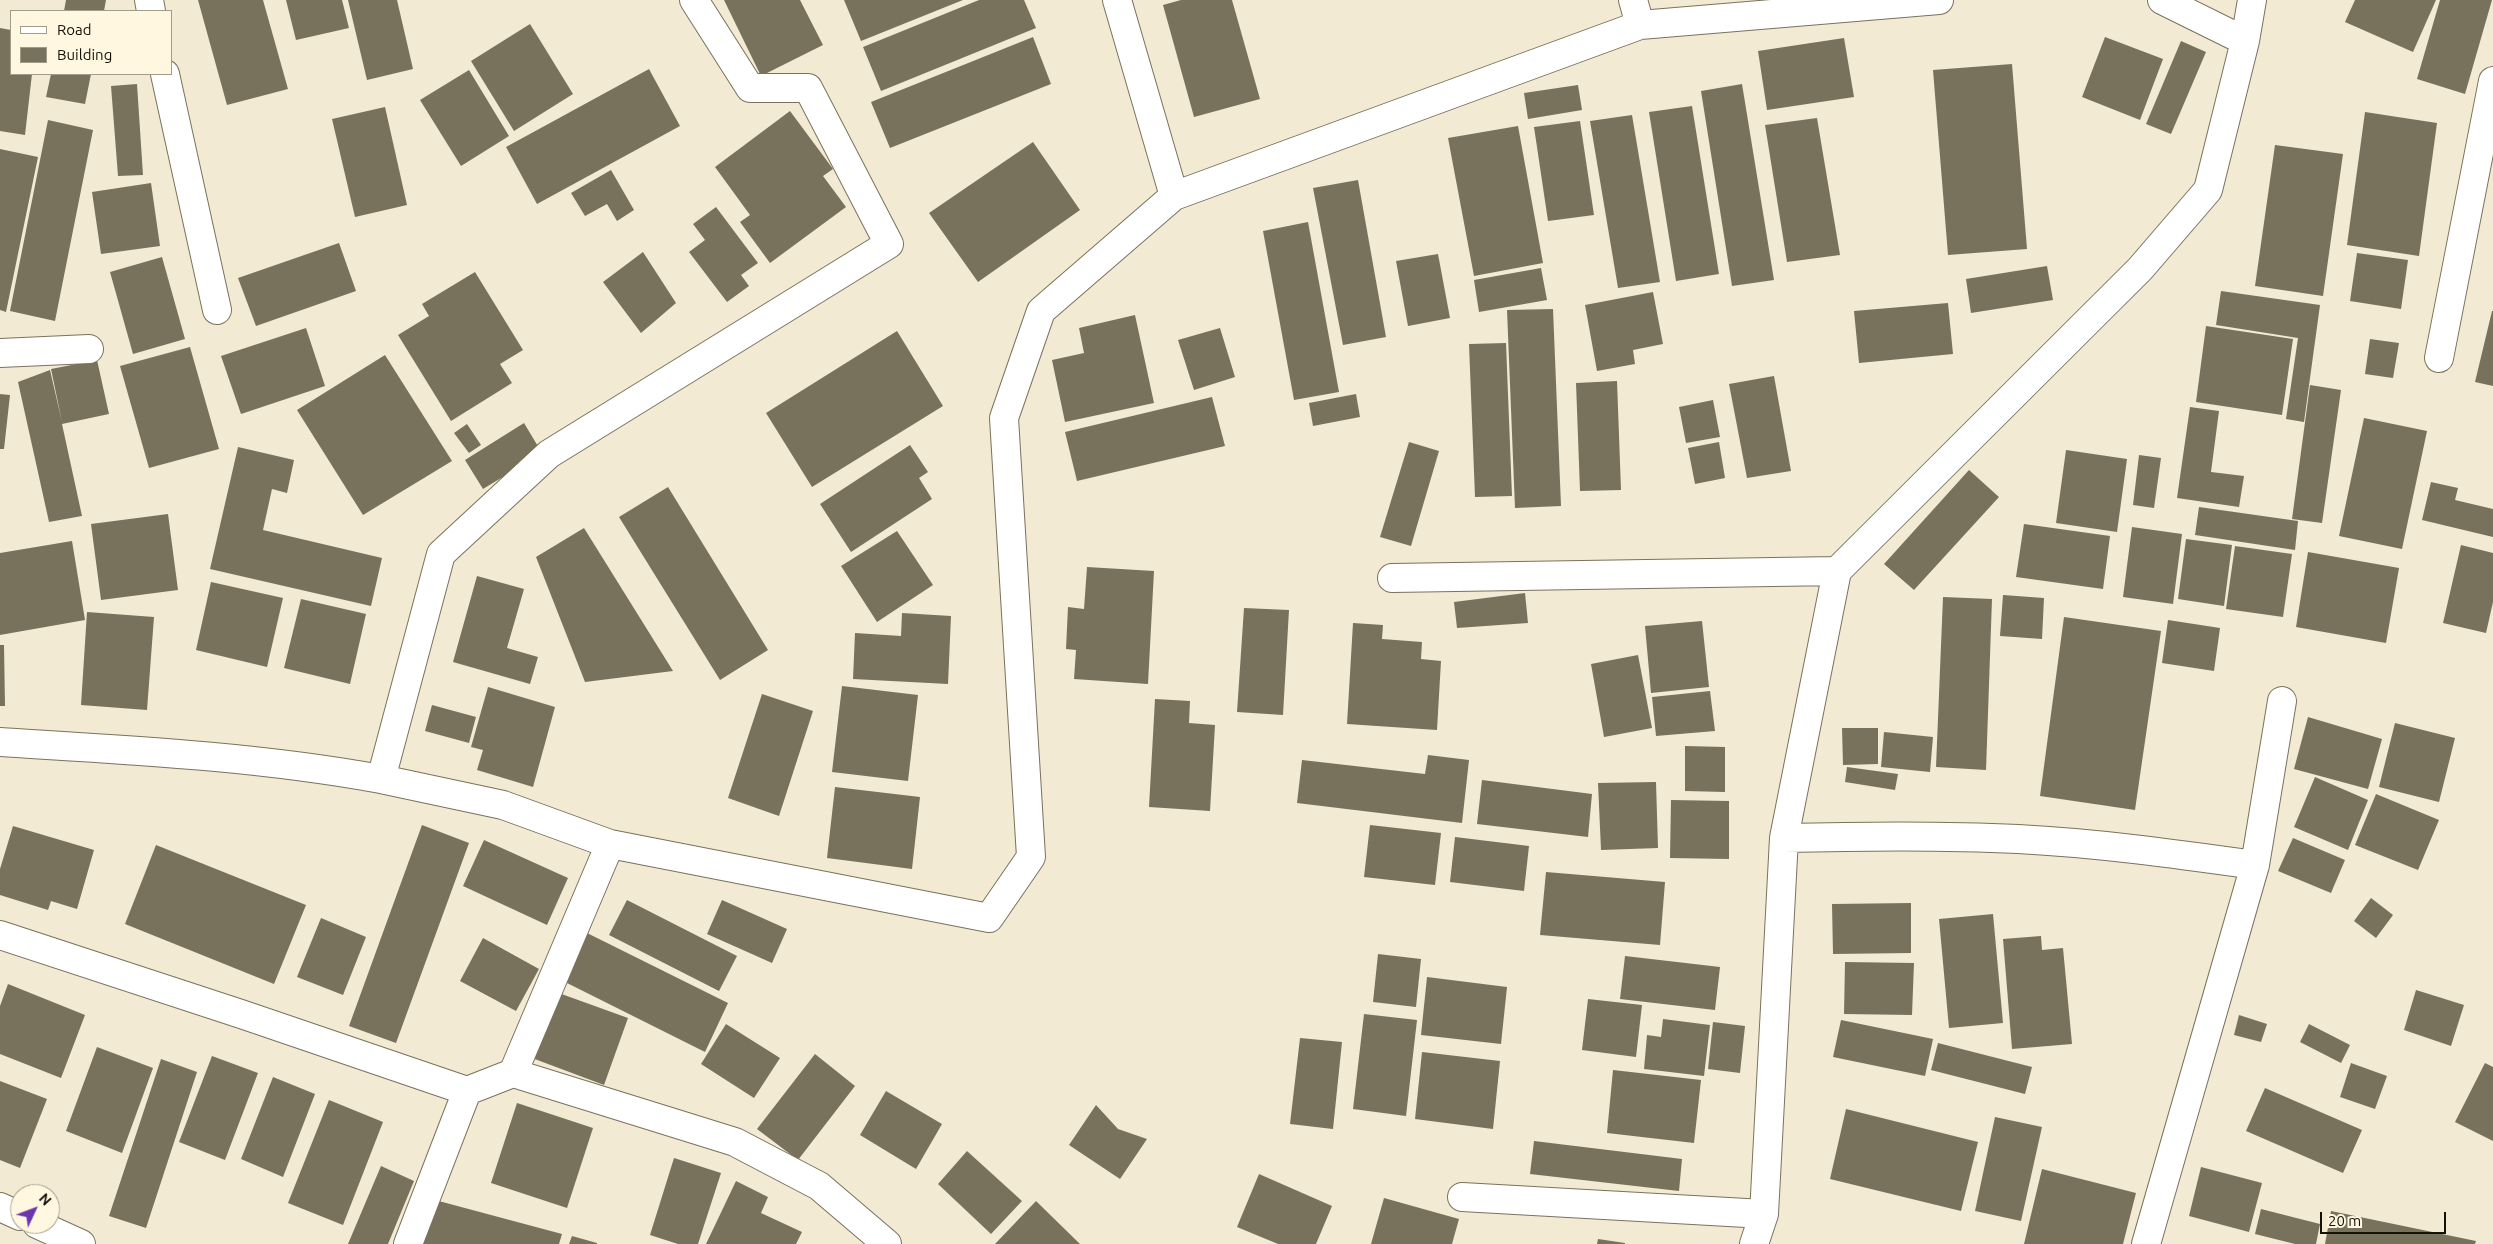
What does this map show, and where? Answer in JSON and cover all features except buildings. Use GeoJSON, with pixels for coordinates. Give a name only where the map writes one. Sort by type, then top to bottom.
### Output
{"type":"FeatureCollection","features":[{"type":"Feature","properties":{"kind":"street"},"geometry":{"type":"LineString","coordinates":[[381,779],[441,554],[549,454],[889,244],[808,88],[750,88],[694,0]]}},
{"type":"Feature","properties":{"kind":"street"},"geometry":{"type":"LineString","coordinates":[[1116,0],[1174,196]]}},
{"type":"Feature","properties":{"kind":"street"},"geometry":{"type":"LineString","coordinates":[[0,742],[216,756],[310,766],[503,805],[610,844],[990,918],[1031,857],[1004,418],[1042,311],[1174,196],[1637,13],[1939,0]]}},
{"type":"Feature","properties":{"kind":"street"},"geometry":{"type":"LineString","coordinates":[[2162,0],[2245,41]]}},
{"type":"Feature","properties":{"kind":"street"},"geometry":{"type":"LineString","coordinates":[[1754,1244],[1764,1214],[1784,838],[1837,571],[2140,269],[2208,190],[2245,41],[2252,0]]}},
{"type":"Feature","properties":{"kind":"street"},"geometry":{"type":"LineString","coordinates":[[165,75],[217,310]]}},
{"type":"Feature","properties":{"kind":"street"},"geometry":{"type":"LineString","coordinates":[[2439,358],[2493,81]]}},
{"type":"Feature","properties":{"kind":"street"},"geometry":{"type":"LineString","coordinates":[[0,353],[89,349]]}},
{"type":"Feature","properties":{"kind":"street"},"geometry":{"type":"LineString","coordinates":[[1392,578],[1837,571]]}},
{"type":"Feature","properties":{"kind":"street"},"geometry":{"type":"LineString","coordinates":[[2146,1244],[2255,865],[2282,701]]}},
{"type":"Feature","properties":{"kind":"street"},"geometry":{"type":"LineString","coordinates":[[1784,838],[1883,836],[2019,839],[2144,850],[2255,865]]}},
{"type":"Feature","properties":{"kind":"street"},"geometry":{"type":"LineString","coordinates":[[513,1073],[610,844]]}},
{"type":"Feature","properties":{"kind":"street"},"geometry":{"type":"LineString","coordinates":[[0,935],[467,1091],[513,1073],[735,1142],[819,1186],[887,1244]]}},
{"type":"Feature","properties":{"kind":"street"},"geometry":{"type":"LineString","coordinates":[[408,1244],[467,1091]]}},
{"type":"Feature","properties":{"kind":"street"},"geometry":{"type":"LineString","coordinates":[[1462,1197],[1764,1214]]}},
{"type":"Feature","properties":{"kind":"street"},"geometry":{"type":"LineString","coordinates":[[59,1234],[81,1244]]}}]}
